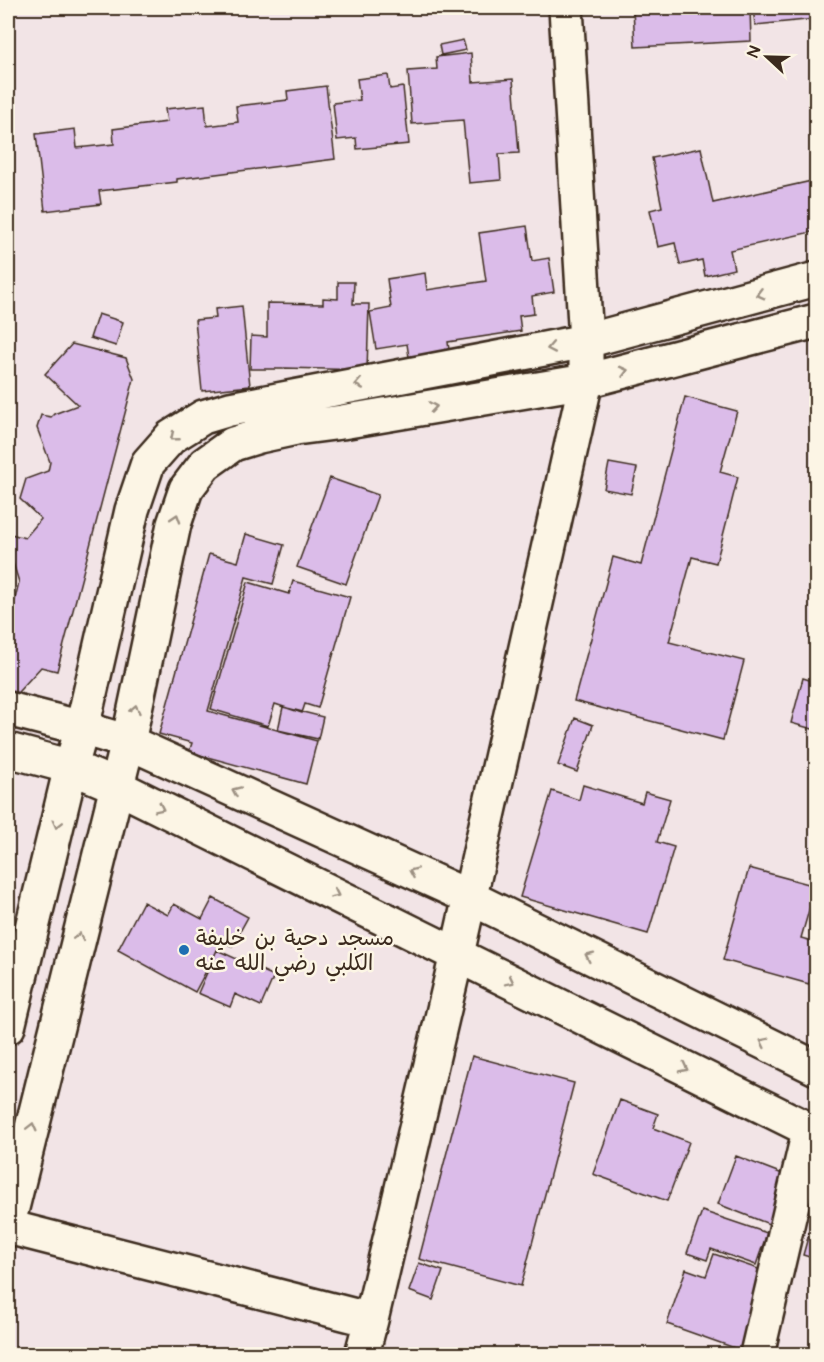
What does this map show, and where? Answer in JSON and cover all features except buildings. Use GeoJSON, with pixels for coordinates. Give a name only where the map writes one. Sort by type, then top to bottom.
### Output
{"type":"FeatureCollection","features":[{"type":"Feature","properties":{"kind":"street"},"geometry":{"type":"LineString","coordinates":[[362,1354],[457,954],[586,381],[586,341],[566,8]]}},
{"type":"Feature","properties":{"kind":"street"},"geometry":{"type":"LineString","coordinates":[[8,1027],[82,728],[132,510],[148,463],[171,437],[203,417],[230,409],[586,341],[816,279]]}},
{"type":"Feature","properties":{"kind":"street"},"geometry":{"type":"LineString","coordinates":[[371,1320],[8,1225],[128,742],[174,524],[186,489],[205,464],[233,444],[259,436],[586,381],[816,321]]}},
{"type":"Feature","properties":{"kind":"street"},"geometry":{"type":"LineString","coordinates":[[8,709],[128,742],[470,897],[816,1068]]}},
{"type":"Feature","properties":{"kind":"street"},"geometry":{"type":"LineString","coordinates":[[8,750],[71,767],[116,786],[813,1132],[757,1354]]}},
{"type":"Feature","properties":{"kind":"place","name":"مسجد دحية بن خليفة الكلبي رضي الله عنه"},"geometry":{"type":"Point","coordinates":[184,950]}}]}
